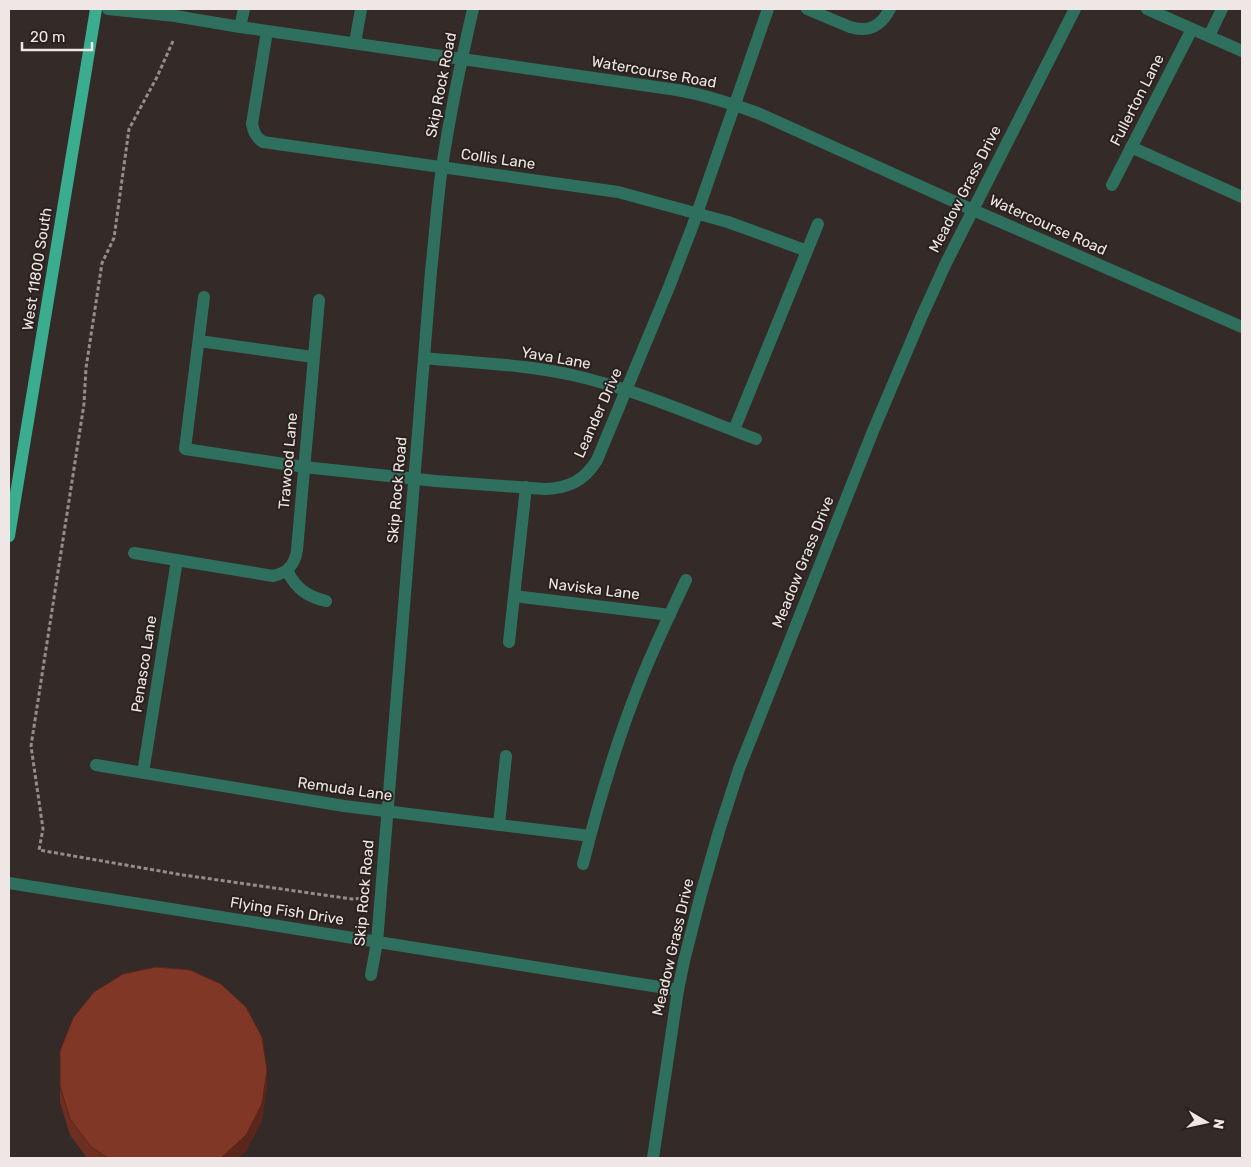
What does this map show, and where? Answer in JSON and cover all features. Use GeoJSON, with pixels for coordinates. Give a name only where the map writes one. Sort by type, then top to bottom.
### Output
{"type":"FeatureCollection","features":[{"type":"Feature","properties":{"kind":"main road","name":"West 11800 South"},"geometry":{"type":"LineString","coordinates":[[9,536],[96,9]]}},
{"type":"Feature","properties":{"kind":"street","name":"Watercourse Road"},"geometry":{"type":"LineString","coordinates":[[108,9],[175,16],[700,94],[760,114],[973,210],[1242,327]]}},
{"type":"Feature","properties":{"kind":"street"},"geometry":{"type":"LineString","coordinates":[[240,27],[244,9]]}},
{"type":"Feature","properties":{"kind":"street"},"geometry":{"type":"LineString","coordinates":[[355,43],[361,9]]}},
{"type":"Feature","properties":{"kind":"street","name":"Skip Rock Road"},"geometry":{"type":"LineString","coordinates":[[371,975],[377,942],[431,271],[442,168],[473,9]]}},
{"type":"Feature","properties":{"kind":"street","name":"Leander Drive"},"geometry":{"type":"LineString","coordinates":[[199,341],[185,450],[304,467],[414,479],[556,488],[577,482],[592,469],[597,460],[670,287],[768,9]]}},
{"type":"Feature","properties":{"kind":"street"},"geometry":{"type":"LineString","coordinates":[[807,9],[850,27],[864,30],[878,25],[890,9]]}},
{"type":"Feature","properties":{"kind":"street","name":"Meadow Grass Drive"},"geometry":{"type":"LineString","coordinates":[[653,1158],[684,961],[700,894],[739,769],[896,374],[942,271],[1075,9]]}},
{"type":"Feature","properties":{"kind":"street"},"geometry":{"type":"LineString","coordinates":[[1147,9],[1242,51]]}},
{"type":"Feature","properties":{"kind":"street"},"geometry":{"type":"LineString","coordinates":[[1209,36],[1222,9]]}},
{"type":"Feature","properties":{"kind":"street","name":"Fullerton Lane"},"geometry":{"type":"LineString","coordinates":[[1112,185],[1192,29]]}},
{"type":"Feature","properties":{"kind":"street","name":"Collis Lane"},"geometry":{"type":"LineString","coordinates":[[266,30],[252,124],[253,131],[263,142],[618,192],[728,222],[807,252]]}},
{"type":"Feature","properties":{"kind":"street"},"geometry":{"type":"LineString","coordinates":[[1131,147],[1242,197]]}},
{"type":"Feature","properties":{"kind":"street"},"geometry":{"type":"LineString","coordinates":[[734,430],[818,224]]}},
{"type":"Feature","properties":{"kind":"street"},"geometry":{"type":"LineString","coordinates":[[204,297],[199,341],[313,357]]}},
{"type":"Feature","properties":{"kind":"street","name":"Trawood Lane"},"geometry":{"type":"LineString","coordinates":[[287,571],[293,565],[296,558],[318,300]]}},
{"type":"Feature","properties":{"kind":"street","name":"Yava Lane"},"geometry":{"type":"LineString","coordinates":[[424,358],[542,369],[594,380],[626,390],[756,439]]}},
{"type":"Feature","properties":{"kind":"street"},"geometry":{"type":"LineString","coordinates":[[509,642],[526,487]]}},
{"type":"Feature","properties":{"kind":"street"},"geometry":{"type":"LineString","coordinates":[[134,553],[273,576],[287,571],[292,581],[300,589],[308,595],[326,601]]}},
{"type":"Feature","properties":{"kind":"street","name":"Penasco Lane"},"geometry":{"type":"LineString","coordinates":[[143,772],[177,560]]}},
{"type":"Feature","properties":{"kind":"street"},"geometry":{"type":"LineString","coordinates":[[583,864],[609,770],[625,724],[643,675],[686,580]]}},
{"type":"Feature","properties":{"kind":"street","name":"Naviska Lane"},"geometry":{"type":"LineString","coordinates":[[514,596],[670,615]]}},
{"type":"Feature","properties":{"kind":"street"},"geometry":{"type":"LineString","coordinates":[[499,825],[506,756]]}},
{"type":"Feature","properties":{"kind":"street","name":"Remuda Lane"},"geometry":{"type":"LineString","coordinates":[[96,765],[387,812],[590,836]]}},
{"type":"Feature","properties":{"kind":"street","name":"Flying Fish Drive"},"geometry":{"type":"LineString","coordinates":[[9,883],[678,990]]}},
{"type":"Feature","properties":{"kind":"path"},"geometry":{"type":"LineString","coordinates":[[173,41],[157,77],[129,128],[114,238],[102,263],[86,368],[84,404],[32,746],[43,829],[39,850],[183,875],[352,899],[364,898]]}},
{"type":"Feature","properties":{"kind":"building"},"geometry":{"type":"Polygon","coordinates":[[[156,967],[190,970],[221,984],[246,1007],[262,1037],[267,1070],[262,1104],[246,1135],[221,1158],[108,1158],[91,1147],[70,1119],[60,1086],[60,1051],[73,1018],[94,992],[123,974],[156,967]]]}}]}
